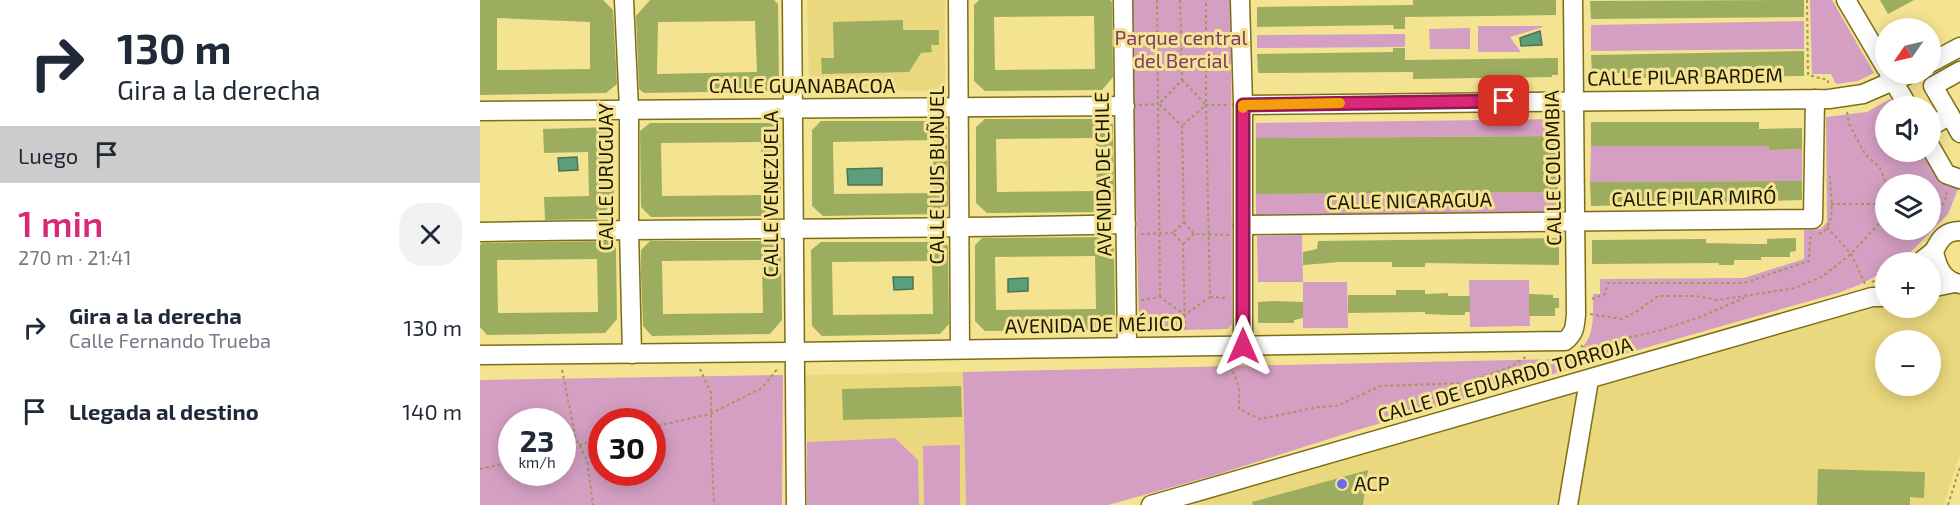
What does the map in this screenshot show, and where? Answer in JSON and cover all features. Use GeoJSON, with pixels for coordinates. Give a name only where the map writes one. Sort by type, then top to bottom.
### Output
{"type":"FeatureCollection","features":[{"type":"Feature","properties":{"kind":"street","name":"CALLE URUGUAY"},"geometry":{"type":"LineString","coordinates":[[624,0],[629,109],[632,354]]}},
{"type":"Feature","properties":{"kind":"street","name":"CALLE VENEZUELA"},"geometry":{"type":"LineString","coordinates":[[792,0],[796,505]]}},
{"type":"Feature","properties":{"kind":"street","name":"CALLE LUIS BUÑUEL"},"geometry":{"type":"LineString","coordinates":[[958,0],[960,349]]}},
{"type":"Feature","properties":{"kind":"street","name":"AVENIDA DE CHILE"},"geometry":{"type":"LineString","coordinates":[[1123,0],[1130,106],[1132,229],[1127,347]]}},
{"type":"Feature","properties":{"kind":"street"},"geometry":{"type":"LineString","coordinates":[[1240,0],[1236,105],[1237,230],[1243,346]]}},
{"type":"Feature","properties":{"kind":"street","name":"CALLE COLOMBIA"},"geometry":{"type":"LineString","coordinates":[[1573,0],[1576,340]]}},
{"type":"Feature","properties":{"kind":"street"},"geometry":{"type":"LineString","coordinates":[[1846,0],[1875,45]]}},
{"type":"Feature","properties":{"kind":"street"},"geometry":{"type":"LineString","coordinates":[[1941,57],[1960,47]]}},
{"type":"Feature","properties":{"kind":"street"},"geometry":{"type":"LineString","coordinates":[[1960,71],[1933,86],[1960,133]]}},
{"type":"Feature","properties":{"kind":"street","name":"CALLE PILAR BARDEM"},"geometry":{"type":"LineString","coordinates":[[1236,105],[1830,98],[1863,94],[1878,84]]}},
{"type":"Feature","properties":{"kind":"street"},"geometry":{"type":"LineString","coordinates":[[1813,212],[1830,98]]}},
{"type":"Feature","properties":{"kind":"street","name":"CALLE GUANABACOA"},"geometry":{"type":"LineString","coordinates":[[480,111],[1130,106]]}},
{"type":"Feature","properties":{"kind":"street"},"geometry":{"type":"LineString","coordinates":[[1941,120],[1950,115]]}},
{"type":"Feature","properties":{"kind":"street"},"geometry":{"type":"LineString","coordinates":[[1941,161],[1954,178]]}},
{"type":"Feature","properties":{"kind":"street","name":"CALLE PILAR MIRÓ"},"geometry":{"type":"LineString","coordinates":[[1576,222],[1813,212]]}},
{"type":"Feature","properties":{"kind":"street"},"geometry":{"type":"LineString","coordinates":[[1931,252],[1941,238],[1956,231],[1960,214]]}},
{"type":"Feature","properties":{"kind":"street","name":"CALLE NICARAGUA"},"geometry":{"type":"LineString","coordinates":[[1237,230],[1576,222]]}},
{"type":"Feature","properties":{"kind":"street"},"geometry":{"type":"LineString","coordinates":[[480,232],[1132,229]]}},
{"type":"Feature","properties":{"kind":"street"},"geometry":{"type":"LineString","coordinates":[[1941,273],[1957,283]]}},
{"type":"Feature","properties":{"kind":"street"},"geometry":{"type":"LineString","coordinates":[[1941,286],[1957,283]]}},
{"type":"Feature","properties":{"kind":"street","name":"CALLE DE EDUARDO TORROJA"},"geometry":{"type":"LineString","coordinates":[[1151,505],[1875,296]]}},
{"type":"Feature","properties":{"kind":"street","name":"AVENIDA DE MÉJICO"},"geometry":{"type":"LineString","coordinates":[[480,355],[1576,340]]}},
{"type":"Feature","properties":{"kind":"street"},"geometry":{"type":"LineString","coordinates":[[1568,505],[1589,380]]}},
{"type":"Feature","properties":{"kind":"path"},"geometry":{"type":"LineString","coordinates":[[1157,0],[1160,297]]}},
{"type":"Feature","properties":{"kind":"path"},"geometry":{"type":"LineString","coordinates":[[1180,0],[1182,80],[1206,105]]}},
{"type":"Feature","properties":{"kind":"path"},"geometry":{"type":"LineString","coordinates":[[1206,0],[1210,297]]}},
{"type":"Feature","properties":{"kind":"path"},"geometry":{"type":"LineString","coordinates":[[1807,0],[1808,75],[1828,81],[1830,98],[1849,124],[1865,154],[1880,168],[1882,174]]}},
{"type":"Feature","properties":{"kind":"path"},"geometry":{"type":"LineString","coordinates":[[1130,106],[1159,104],[1182,80]]}},
{"type":"Feature","properties":{"kind":"path"},"geometry":{"type":"LineString","coordinates":[[1159,104],[1182,126],[1184,222],[1194,234],[1209,235],[1237,230]]}},
{"type":"Feature","properties":{"kind":"path"},"geometry":{"type":"LineString","coordinates":[[1182,126],[1206,105],[1236,105]]}},
{"type":"Feature","properties":{"kind":"path"},"geometry":{"type":"LineString","coordinates":[[1941,207],[1947,196],[1945,188],[1954,178]]}},
{"type":"Feature","properties":{"kind":"path"},"geometry":{"type":"LineString","coordinates":[[1813,212],[1875,205]]}},
{"type":"Feature","properties":{"kind":"path"},"geometry":{"type":"LineString","coordinates":[[1813,212],[1851,254],[1866,285],[1875,280]]}},
{"type":"Feature","properties":{"kind":"path"},"geometry":{"type":"LineString","coordinates":[[1132,229],[1160,234],[1173,233],[1184,222]]}},
{"type":"Feature","properties":{"kind":"path"},"geometry":{"type":"LineString","coordinates":[[1590,314],[1622,319],[1658,296],[1695,296],[1718,300],[1796,288],[1823,276],[1851,254],[1875,228]]}},
{"type":"Feature","properties":{"kind":"path"},"geometry":{"type":"LineString","coordinates":[[1173,233],[1184,244],[1185,331],[1177,332]]}},
{"type":"Feature","properties":{"kind":"path"},"geometry":{"type":"LineString","coordinates":[[1184,244],[1194,234]]}},
{"type":"Feature","properties":{"kind":"path"},"geometry":{"type":"LineString","coordinates":[[1576,340],[1586,352],[1700,317],[1748,296]]}},
{"type":"Feature","properties":{"kind":"path"},"geometry":{"type":"LineString","coordinates":[[1139,300],[1160,297],[1185,315]]}},
{"type":"Feature","properties":{"kind":"path"},"geometry":{"type":"LineString","coordinates":[[1185,315],[1210,297],[1232,298]]}},
{"type":"Feature","properties":{"kind":"path"},"geometry":{"type":"LineString","coordinates":[[1229,360],[1239,388],[1239,409],[1260,419],[1318,407],[1337,406],[1380,386],[1464,383],[1508,368],[1526,357]]}},
{"type":"Feature","properties":{"kind":"path"},"geometry":{"type":"LineString","coordinates":[[699,366],[711,393],[714,505]]}},
{"type":"Feature","properties":{"kind":"path"},"geometry":{"type":"LineString","coordinates":[[666,424],[710,414],[762,388],[779,366]]}},
{"type":"Feature","properties":{"kind":"path"},"geometry":{"type":"LineString","coordinates":[[561,367],[574,428],[587,460],[593,505]]}},
{"type":"Feature","properties":{"kind":"path"},"geometry":{"type":"LineString","coordinates":[[576,446],[588,442]]}},
{"type":"Feature","properties":{"kind":"path"},"geometry":{"type":"LineString","coordinates":[[480,469],[498,465]]}},
{"type":"Feature","properties":{"kind":"path"},"geometry":{"type":"LineString","coordinates":[[1948,505],[1960,466]]}},
{"type":"Feature","properties":{"kind":"shaded area"},"geometry":{"type":"Polygon","coordinates":[[[807,0],[945,0],[945,84],[935,91],[813,90],[809,85],[807,0]]]}},
{"type":"Feature","properties":{"kind":"shaded area"},"geometry":{"type":"Polygon","coordinates":[[[1540,31],[1542,45],[1521,46],[1520,38],[1540,31]]]}},
{"type":"Feature","properties":{"kind":"shaded area"},"geometry":{"type":"Polygon","coordinates":[[[577,157],[578,170],[559,171],[558,158],[577,157]]]}},
{"type":"Feature","properties":{"kind":"shaded area"},"geometry":{"type":"Polygon","coordinates":[[[882,168],[882,185],[848,185],[847,169],[882,168]]]}},
{"type":"Feature","properties":{"kind":"shaded area"},"geometry":{"type":"Polygon","coordinates":[[[893,277],[913,277],[913,289],[894,290],[893,277]]]}},
{"type":"Feature","properties":{"kind":"shaded area"},"geometry":{"type":"Polygon","coordinates":[[[1028,278],[1028,291],[1008,292],[1008,279],[1028,278]]]}},
{"type":"Feature","properties":{"kind":"shaded area"},"geometry":{"type":"Polygon","coordinates":[[[1960,288],[1960,453],[1944,505],[1185,505],[1875,307],[1875,318],[1941,318],[1941,291],[1960,288]]]}},
{"type":"Feature","properties":{"kind":"shaded area"},"geometry":{"type":"Polygon","coordinates":[[[963,372],[966,505],[919,505],[918,460],[895,438],[807,442],[805,375],[963,372]]]}},
{"type":"Feature","properties":{"kind":"green space","name":"Parque central del Bercial"},"geometry":{"type":"Polygon","coordinates":[[[1131,0],[1231,0],[1232,324],[1227,329],[1146,331],[1139,324],[1131,0]]]}},
{"type":"Feature","properties":{"kind":"green space"},"geometry":{"type":"Polygon","coordinates":[[[1810,0],[1832,0],[1874,73],[1858,81],[1836,84],[1831,74],[1812,74],[1810,0]]]}},
{"type":"Feature","properties":{"kind":"green space"},"geometry":{"type":"Polygon","coordinates":[[[1804,21],[1804,49],[1591,51],[1591,25],[1804,21]]]}},
{"type":"Feature","properties":{"kind":"green space"},"geometry":{"type":"Polygon","coordinates":[[[1478,26],[1543,27],[1510,37],[1521,52],[1478,52],[1478,26]]]}},
{"type":"Feature","properties":{"kind":"green space"},"geometry":{"type":"Polygon","coordinates":[[[1470,28],[1470,49],[1430,49],[1429,29],[1470,28]]]}},
{"type":"Feature","properties":{"kind":"green space"},"geometry":{"type":"Polygon","coordinates":[[[1405,34],[1405,47],[1257,48],[1257,35],[1405,34]]]}},
{"type":"Feature","properties":{"kind":"green space"},"geometry":{"type":"Polygon","coordinates":[[[1875,107],[1875,162],[1928,162],[1935,174],[1875,174],[1875,240],[1923,240],[1910,252],[1875,252],[1875,276],[1859,285],[1838,293],[1357,430],[1219,474],[1108,505],[966,505],[963,372],[1563,359],[1582,348],[1587,341],[1592,325],[1593,294],[1600,294],[1600,279],[1744,278],[1804,259],[1804,230],[1821,229],[1827,222],[1826,117],[1867,112],[1875,107]]]}},
{"type":"Feature","properties":{"kind":"green space"},"geometry":{"type":"Polygon","coordinates":[[[1557,119],[1557,136],[1256,138],[1256,123],[1557,119]]]}},
{"type":"Feature","properties":{"kind":"green space"},"geometry":{"type":"Polygon","coordinates":[[[1591,146],[1769,146],[1770,150],[1802,149],[1802,181],[1590,182],[1591,146]]]}},
{"type":"Feature","properties":{"kind":"green space"},"geometry":{"type":"Polygon","coordinates":[[[1941,183],[1958,189],[1948,214],[1941,221],[1941,183]]]}},
{"type":"Feature","properties":{"kind":"green space"},"geometry":{"type":"Polygon","coordinates":[[[1558,192],[1558,212],[1256,215],[1256,194],[1558,192]]]}},
{"type":"Feature","properties":{"kind":"green space"},"geometry":{"type":"Polygon","coordinates":[[[1302,235],[1303,282],[1258,282],[1257,236],[1302,235]]]}},
{"type":"Feature","properties":{"kind":"green space"},"geometry":{"type":"Polygon","coordinates":[[[1469,280],[1529,280],[1530,326],[1470,327],[1469,280]]]}},
{"type":"Feature","properties":{"kind":"green space"},"geometry":{"type":"Polygon","coordinates":[[[1303,282],[1347,282],[1348,328],[1303,328],[1303,282]]]}},
{"type":"Feature","properties":{"kind":"green space"},"geometry":{"type":"Polygon","coordinates":[[[783,375],[782,505],[480,505],[480,380],[783,375]]]}},
{"type":"Feature","properties":{"kind":"green space"},"geometry":{"type":"Polygon","coordinates":[[[895,438],[918,460],[919,505],[807,505],[807,442],[895,438]]]}},
{"type":"Feature","properties":{"kind":"green space"},"geometry":{"type":"Polygon","coordinates":[[[960,445],[960,505],[924,505],[923,446],[960,445]]]}},
{"type":"Feature","properties":{"kind":"building"},"geometry":{"type":"Polygon","coordinates":[[[480,0],[603,0],[613,10],[617,84],[606,93],[480,95],[480,0]],[[497,18],[497,70],[590,69],[590,22],[497,18]]]}},
{"type":"Feature","properties":{"kind":"building"},"geometry":{"type":"Polygon","coordinates":[[[650,0],[774,0],[778,4],[779,80],[769,91],[644,93],[639,89],[636,16],[650,0]],[[755,21],[658,22],[657,74],[757,72],[755,21]]]}},
{"type":"Feature","properties":{"kind":"building"},"geometry":{"type":"Polygon","coordinates":[[[979,0],[1110,0],[1112,2],[1113,77],[1102,90],[985,91],[974,81],[974,5],[979,0]],[[1094,16],[994,17],[995,70],[1095,69],[1094,16]]]}},
{"type":"Feature","properties":{"kind":"building"},"geometry":{"type":"Polygon","coordinates":[[[1413,0],[1556,0],[1556,15],[1405,17],[1405,29],[1394,29],[1393,25],[1257,27],[1257,7],[1413,5],[1413,0]]]}},
{"type":"Feature","properties":{"kind":"building"},"geometry":{"type":"Polygon","coordinates":[[[1804,0],[1804,17],[1591,19],[1590,1],[1804,0]]]}},
{"type":"Feature","properties":{"kind":"building"},"geometry":{"type":"Polygon","coordinates":[[[1880,0],[1914,0],[1888,14],[1880,0]]]}},
{"type":"Feature","properties":{"kind":"building"},"geometry":{"type":"Polygon","coordinates":[[[903,20],[903,30],[939,30],[939,45],[931,45],[932,52],[921,53],[909,72],[822,74],[821,58],[834,58],[833,22],[903,20]]]}},
{"type":"Feature","properties":{"kind":"building"},"geometry":{"type":"Polygon","coordinates":[[[1393,48],[1405,48],[1405,60],[1558,58],[1558,75],[1552,75],[1552,77],[1413,79],[1413,72],[1258,73],[1257,54],[1393,52],[1393,48]]]}},
{"type":"Feature","properties":{"kind":"building"},"geometry":{"type":"Polygon","coordinates":[[[1804,51],[1804,76],[1625,78],[1625,73],[1592,73],[1591,55],[1804,51]]]}},
{"type":"Feature","properties":{"kind":"building"},"geometry":{"type":"Polygon","coordinates":[[[985,119],[1108,119],[1113,124],[1114,200],[1104,212],[987,213],[976,203],[976,127],[985,119]],[[1096,138],[996,139],[997,192],[1097,191],[1096,138]]]}},
{"type":"Feature","properties":{"kind":"building"},"geometry":{"type":"Polygon","coordinates":[[[821,121],[944,121],[947,124],[948,205],[940,214],[823,216],[812,206],[812,130],[821,121]],[[933,140],[833,142],[834,194],[933,193],[933,140]]]}},
{"type":"Feature","properties":{"kind":"building"},"geometry":{"type":"Polygon","coordinates":[[[1591,122],[1759,122],[1759,129],[1802,128],[1802,149],[1769,150],[1769,146],[1591,146],[1591,122]]]}},
{"type":"Feature","properties":{"kind":"building"},"geometry":{"type":"Polygon","coordinates":[[[650,123],[772,123],[780,129],[781,202],[769,216],[651,217],[641,207],[640,131],[650,123]],[[761,142],[661,143],[662,196],[762,195],[761,142]]]}},
{"type":"Feature","properties":{"kind":"building"},"geometry":{"type":"Polygon","coordinates":[[[609,127],[614,134],[614,202],[597,219],[545,220],[544,197],[589,196],[588,152],[544,153],[543,129],[609,127]]]}},
{"type":"Feature","properties":{"kind":"building"},"geometry":{"type":"Polygon","coordinates":[[[1557,136],[1558,192],[1256,194],[1256,138],[1557,136]]]}},
{"type":"Feature","properties":{"kind":"building"},"geometry":{"type":"Polygon","coordinates":[[[1802,181],[1802,200],[1591,206],[1590,182],[1802,181]]]}},
{"type":"Feature","properties":{"kind":"building"},"geometry":{"type":"Polygon","coordinates":[[[1107,237],[1114,243],[1115,316],[1103,330],[985,331],[975,321],[975,245],[982,238],[1107,237]],[[1095,256],[995,257],[996,310],[1096,309],[1095,256]]]}},
{"type":"Feature","properties":{"kind":"building"},"geometry":{"type":"Polygon","coordinates":[[[1559,238],[1559,265],[1425,263],[1425,267],[1392,267],[1392,262],[1340,262],[1303,265],[1303,252],[1317,249],[1318,241],[1559,238]]]}},
{"type":"Feature","properties":{"kind":"building"},"geometry":{"type":"Polygon","coordinates":[[[1796,238],[1796,251],[1790,252],[1790,257],[1734,260],[1734,265],[1719,265],[1719,263],[1592,264],[1592,240],[1706,239],[1706,243],[1767,244],[1767,239],[1796,238]]]}},
{"type":"Feature","properties":{"kind":"building"},"geometry":{"type":"Polygon","coordinates":[[[610,241],[616,247],[617,319],[605,333],[487,335],[480,327],[480,245],[482,243],[610,241]],[[597,259],[497,260],[498,313],[598,312],[597,259]]]}},
{"type":"Feature","properties":{"kind":"building"},"geometry":{"type":"Polygon","coordinates":[[[650,241],[773,241],[781,248],[782,320],[770,334],[652,336],[643,326],[641,250],[650,241]],[[762,260],[662,261],[663,314],[763,313],[762,260]]]}},
{"type":"Feature","properties":{"kind":"building"},"geometry":{"type":"Polygon","coordinates":[[[821,242],[944,242],[948,246],[949,324],[940,334],[822,336],[812,326],[811,250],[821,242]],[[932,261],[832,262],[833,315],[933,314],[932,261]]]}},
{"type":"Feature","properties":{"kind":"building"},"geometry":{"type":"Polygon","coordinates":[[[1396,290],[1425,290],[1425,294],[1448,293],[1448,296],[1470,296],[1470,312],[1465,312],[1465,315],[1425,314],[1425,312],[1348,313],[1348,295],[1396,295],[1396,290]]]}},
{"type":"Feature","properties":{"kind":"building"},"geometry":{"type":"Polygon","coordinates":[[[1529,294],[1553,295],[1553,298],[1559,298],[1559,308],[1555,308],[1555,316],[1529,316],[1529,294]]]}},
{"type":"Feature","properties":{"kind":"building"},"geometry":{"type":"Polygon","coordinates":[[[1258,302],[1303,302],[1303,318],[1294,320],[1294,323],[1258,323],[1258,302]]]}},
{"type":"Feature","properties":{"kind":"building"},"geometry":{"type":"Polygon","coordinates":[[[961,386],[962,417],[843,420],[842,389],[961,386]]]}},
{"type":"Feature","properties":{"kind":"building"},"geometry":{"type":"Polygon","coordinates":[[[1818,469],[1925,472],[1924,498],[1910,497],[1910,505],[1817,505],[1818,469]]]}},
{"type":"Feature","properties":{"kind":"building","name":"ACP"},"geometry":{"type":"Polygon","coordinates":[[[1368,470],[1363,505],[1253,505],[1252,502],[1368,470]]]}},
{"type":"Feature","properties":{"kind":"slow traffic"},"geometry":{"type":"LineString","coordinates":[[1243,108],[1243,105],[1340,103]]}},
{"type":"Feature","properties":{"kind":"place","name":"ACP"},"geometry":{"type":"Point","coordinates":[1342,484]}},
{"type":"Feature","properties":{"kind":"route"},"geometry":{"type":"LineString","coordinates":[[1243,346],[1243,105],[1504,101]]}}]}
